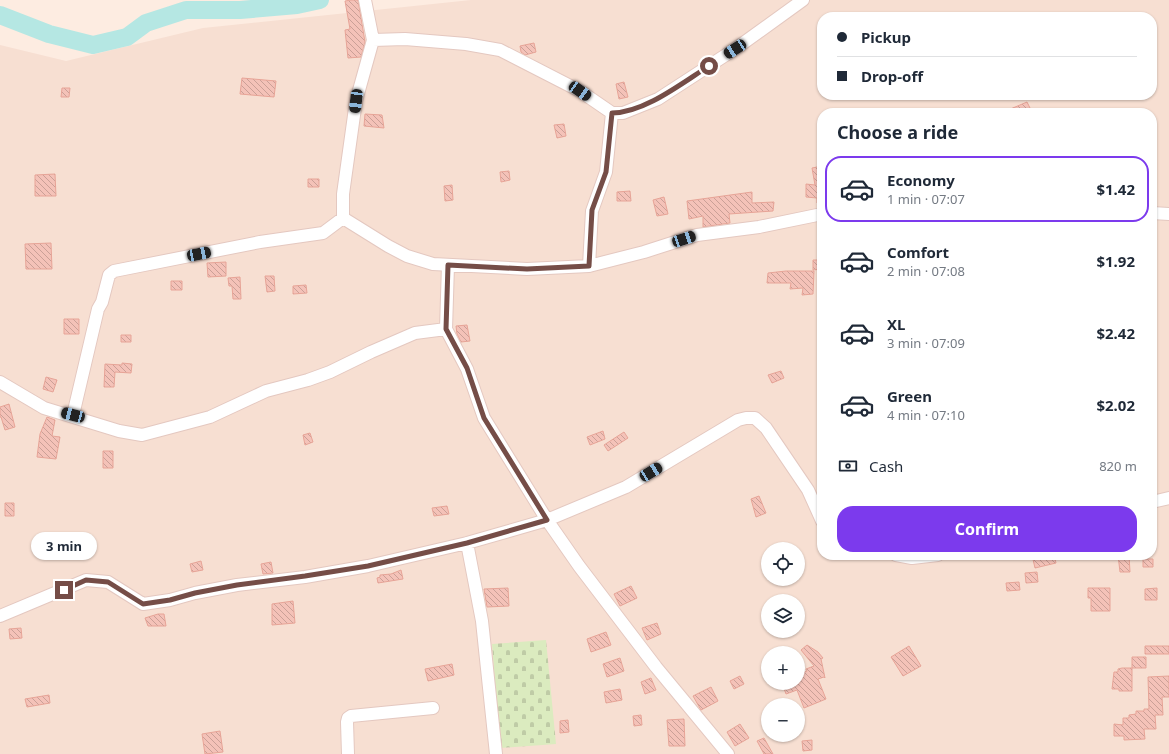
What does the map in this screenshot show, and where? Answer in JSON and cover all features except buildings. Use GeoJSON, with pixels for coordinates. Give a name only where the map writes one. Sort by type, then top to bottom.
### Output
{"type":"FeatureCollection","features":[{"type":"Feature","properties":{"kind":"street"},"geometry":{"type":"LineString","coordinates":[[373,40],[405,39],[466,44],[500,50],[580,91],[612,113],[623,113],[658,99],[735,49],[803,0]]}},
{"type":"Feature","properties":{"kind":"street"},"geometry":{"type":"LineString","coordinates":[[343,218],[343,194],[356,101],[373,40],[365,2]]}},
{"type":"Feature","properties":{"kind":"street"},"geometry":{"type":"LineString","coordinates":[[589,266],[592,210],[606,172],[612,113]]}},
{"type":"Feature","properties":{"kind":"street"},"geometry":{"type":"LineString","coordinates":[[1157,213],[1169,214]]}},
{"type":"Feature","properties":{"kind":"street"},"geometry":{"type":"LineString","coordinates":[[343,218],[407,256],[433,264],[527,269],[589,266],[644,252],[698,235],[760,227],[817,215]]}},
{"type":"Feature","properties":{"kind":"street"},"geometry":{"type":"LineString","coordinates":[[73,415],[98,308],[102,302],[108,275],[114,271],[260,242],[323,233],[343,218]]}},
{"type":"Feature","properties":{"kind":"street"},"geometry":{"type":"LineString","coordinates":[[448,265],[446,329],[467,368],[484,418],[547,520],[579,566],[656,667],[728,754]]}},
{"type":"Feature","properties":{"kind":"street"},"geometry":{"type":"LineString","coordinates":[[0,382],[44,408],[73,415],[119,431],[142,435],[210,417],[266,391],[308,380],[330,372],[415,333],[446,329]]}},
{"type":"Feature","properties":{"kind":"street"},"geometry":{"type":"LineString","coordinates":[[0,616],[86,580],[108,582],[143,604],[170,600],[195,593],[237,585],[368,566],[467,543],[547,520],[626,487],[738,420],[746,418],[756,418],[766,428],[808,490],[817,511]]}},
{"type":"Feature","properties":{"kind":"street"},"geometry":{"type":"LineString","coordinates":[[1157,501],[1169,498]]}},
{"type":"Feature","properties":{"kind":"street"},"geometry":{"type":"LineString","coordinates":[[467,543],[482,621],[496,754]]}},
{"type":"Feature","properties":{"kind":"street"},"geometry":{"type":"LineString","coordinates":[[348,754],[347,722],[348,718],[351,716],[434,708]]}},
{"type":"Feature","properties":{"kind":"shaded area"},"geometry":{"type":"Polygon","coordinates":[[[471,0],[1169,0],[1169,754],[0,754],[0,45],[66,61],[203,28],[471,0]]]}},
{"type":"Feature","properties":{"kind":"green space"},"geometry":{"type":"Polygon","coordinates":[[[546,640],[556,744],[500,748],[492,644],[546,640]]]}},
{"type":"Feature","properties":{"kind":"waterway"},"geometry":{"type":"LineString","coordinates":[[0,15],[49,34],[93,45],[127,37],[146,23],[186,10],[240,10],[297,5],[320,0]]}},
{"type":"Feature","properties":{"kind":"route"},"geometry":{"type":"LineString","coordinates":[[64,590],[86,580],[108,582],[143,604],[170,600],[195,593],[237,585],[368,566],[467,543],[547,520],[484,418],[467,368],[446,329],[448,265],[527,269],[589,266],[592,210],[606,172],[612,113],[623,113],[658,99],[709,66]]}}]}
